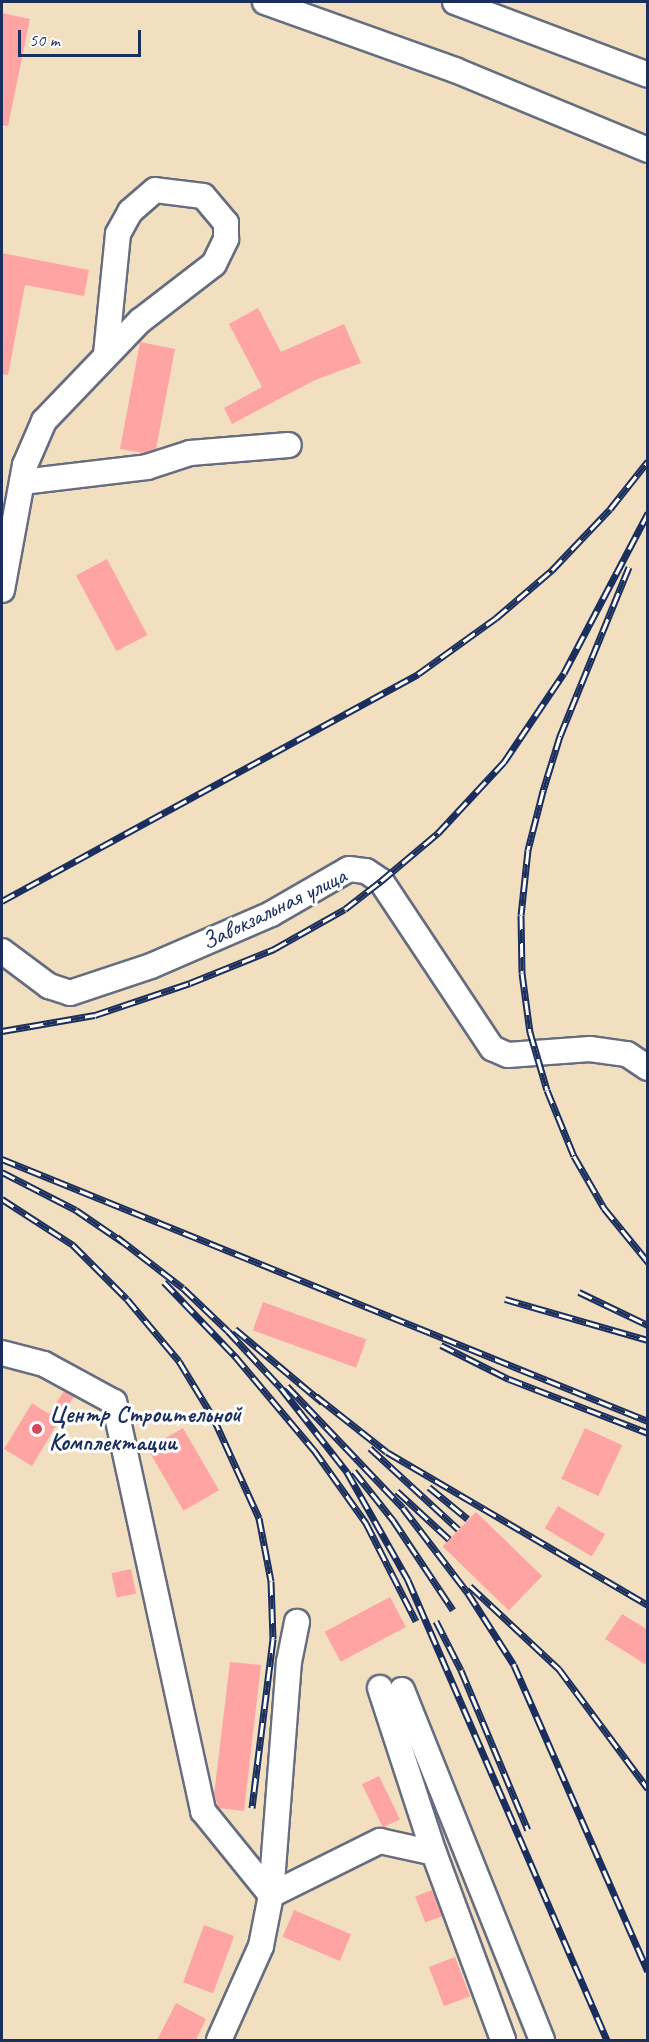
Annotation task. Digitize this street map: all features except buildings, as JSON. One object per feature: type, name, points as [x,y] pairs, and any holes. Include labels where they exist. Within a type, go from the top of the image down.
[{"type":"street","points":[[265,2],[455,70],[648,150]]},
{"type":"street","points":[[455,2],[648,75]]},
{"type":"street","points":[[2,590],[29,451],[44,421],[140,321],[214,264],[226,239],[226,223],[203,196],[155,190],[130,212],[118,234],[105,355]]},
{"type":"street","points":[[22,482],[147,467],[190,453],[290,445]]},
{"type":"street","name":"Завокзальная улица","points":[[2,951],[49,986],[70,993],[151,966],[271,914],[349,869],[366,871],[381,881],[492,1048],[508,1055],[590,1049],[627,1054],[648,1068]]},
{"type":"street","points":[[2,1353],[44,1364],[114,1402],[203,1811],[271,1894]]},
{"type":"street","points":[[219,2040],[261,1946],[271,1894],[290,1662],[297,1622]]},
{"type":"street","points":[[503,2040],[434,1853],[391,1689],[542,2040]]},
{"type":"street","points":[[271,1894],[380,1840],[434,1853]]},
{"type":"railway","points":[[2,901],[418,674],[496,618],[552,570],[610,509],[648,461]]},
{"type":"railway","points":[[2,1031],[95,1015],[190,983],[274,949],[345,909],[381,881],[438,833],[504,762],[564,673],[648,513]]},
{"type":"railway","points":[[629,567],[560,736],[543,791],[528,850],[521,915],[522,973],[530,1032],[547,1090],[574,1156],[604,1208],[648,1262]]},
{"type":"railway","points":[[2,1159],[648,1421]]},
{"type":"railway","points":[[2,1172],[76,1210],[123,1242]]},
{"type":"railway","points":[[2,1199],[73,1245],[127,1299],[179,1361],[213,1417],[259,1518],[271,1581],[273,1639],[252,1808]]},
{"type":"railway","points":[[117,1237],[183,1288],[228,1331],[281,1388],[347,1472],[408,1580],[607,2040]]},
{"type":"railway","points":[[164,1282],[235,1356],[314,1450],[366,1523],[416,1621]]},
{"type":"railway","points":[[579,1292],[648,1325]]},
{"type":"railway","points":[[505,1299],[648,1340]]},
{"type":"railway","points":[[235,1329],[322,1402]]},
{"type":"railway","points":[[441,1345],[509,1379],[648,1433]]},
{"type":"railway","points":[[287,1386],[403,1508],[468,1593],[514,1665],[648,1971]]},
{"type":"railway","points":[[316,1396],[387,1452],[648,1605]]},
{"type":"railway","points":[[370,1448],[458,1529]]},
{"type":"railway","points":[[354,1471],[393,1520],[453,1610]]},
{"type":"railway","points":[[429,1487],[468,1519]]},
{"type":"railway","points":[[397,1491],[449,1539]]},
{"type":"railway","points":[[470,1586],[559,1669],[648,1789]]},
{"type":"railway","points":[[436,1621],[461,1670],[528,1830]]},
{"type":"place","name":"Центр Строительной Комплектации","points":[[37,1429]]}]
